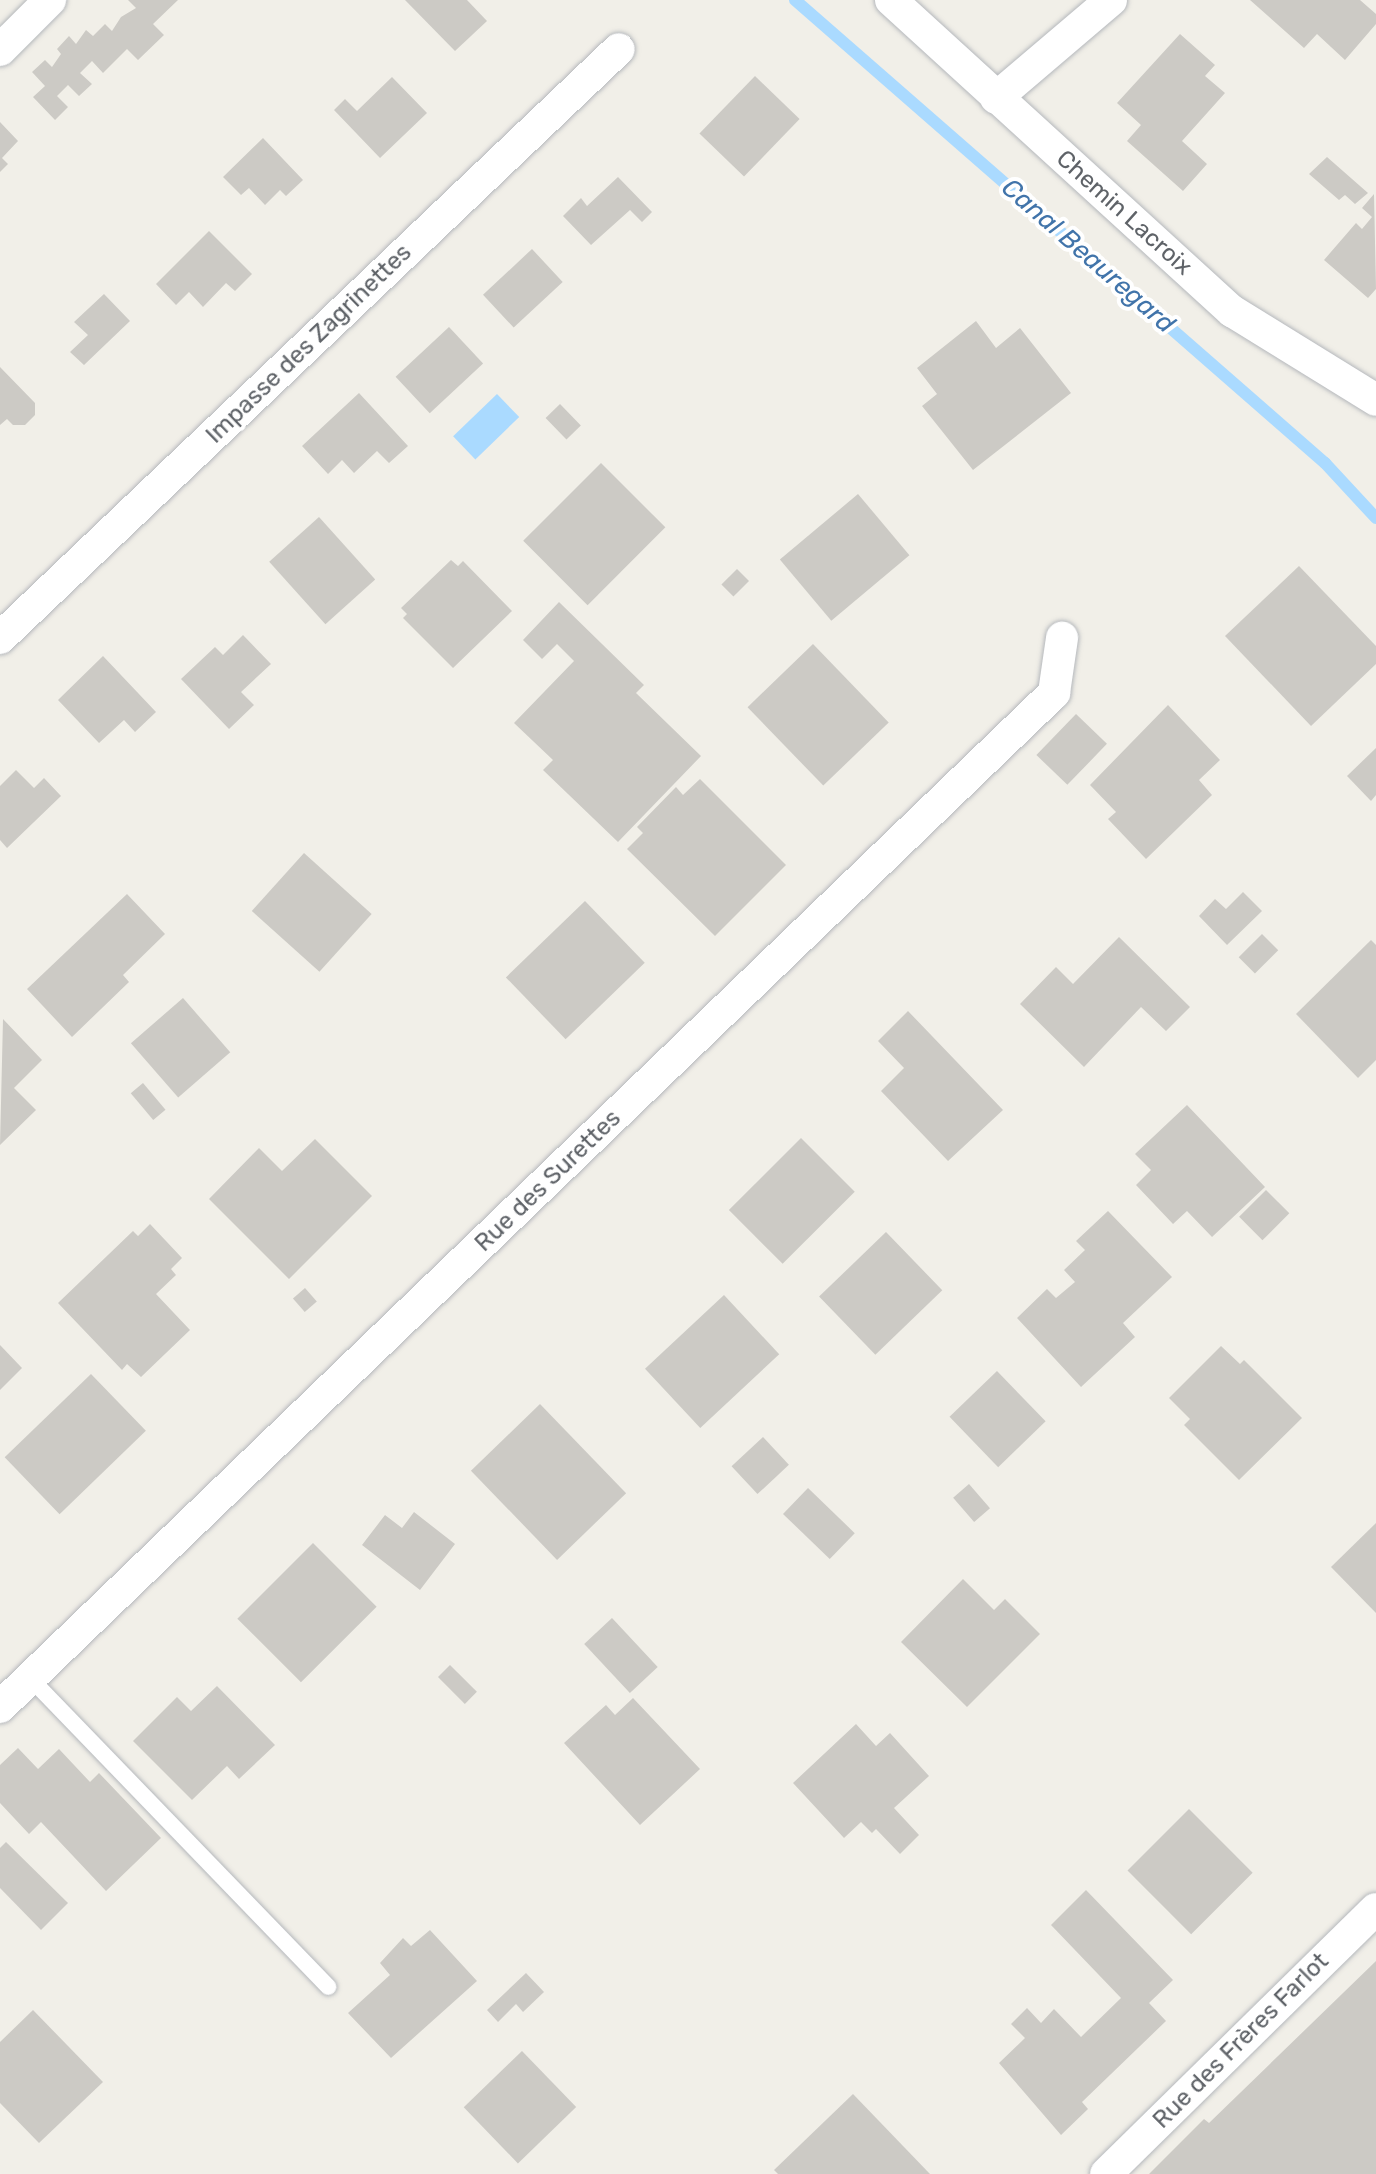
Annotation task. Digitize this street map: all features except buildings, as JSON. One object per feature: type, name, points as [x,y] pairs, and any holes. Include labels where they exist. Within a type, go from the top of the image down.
[{"type":"street","name":"Chemin Lacroix","points":[[891,0],[1232,311],[1373,393]]},
{"type":"street","points":[[996,98],[1111,0]]},
{"type":"street","points":[[0,50],[47,1]]},
{"type":"street","name":"Impasse des Zagrinettes","points":[[0,638],[619,49]]},
{"type":"street","name":"Rue des Surettes","points":[[0,1707],[1054,693],[1062,638]]},
{"type":"street","name":"Rue des Frères Farlot","points":[[1106,2174],[1376,1909]]},
{"type":"lane","points":[[31,1679],[328,1987]]},
{"type":"water","points":[[497,394],[519,417],[475,459],[453,436]]},
{"type":"waterway","name":"Canal Beauregard","points":[[795,0],[1325,463],[1376,518]]}]
